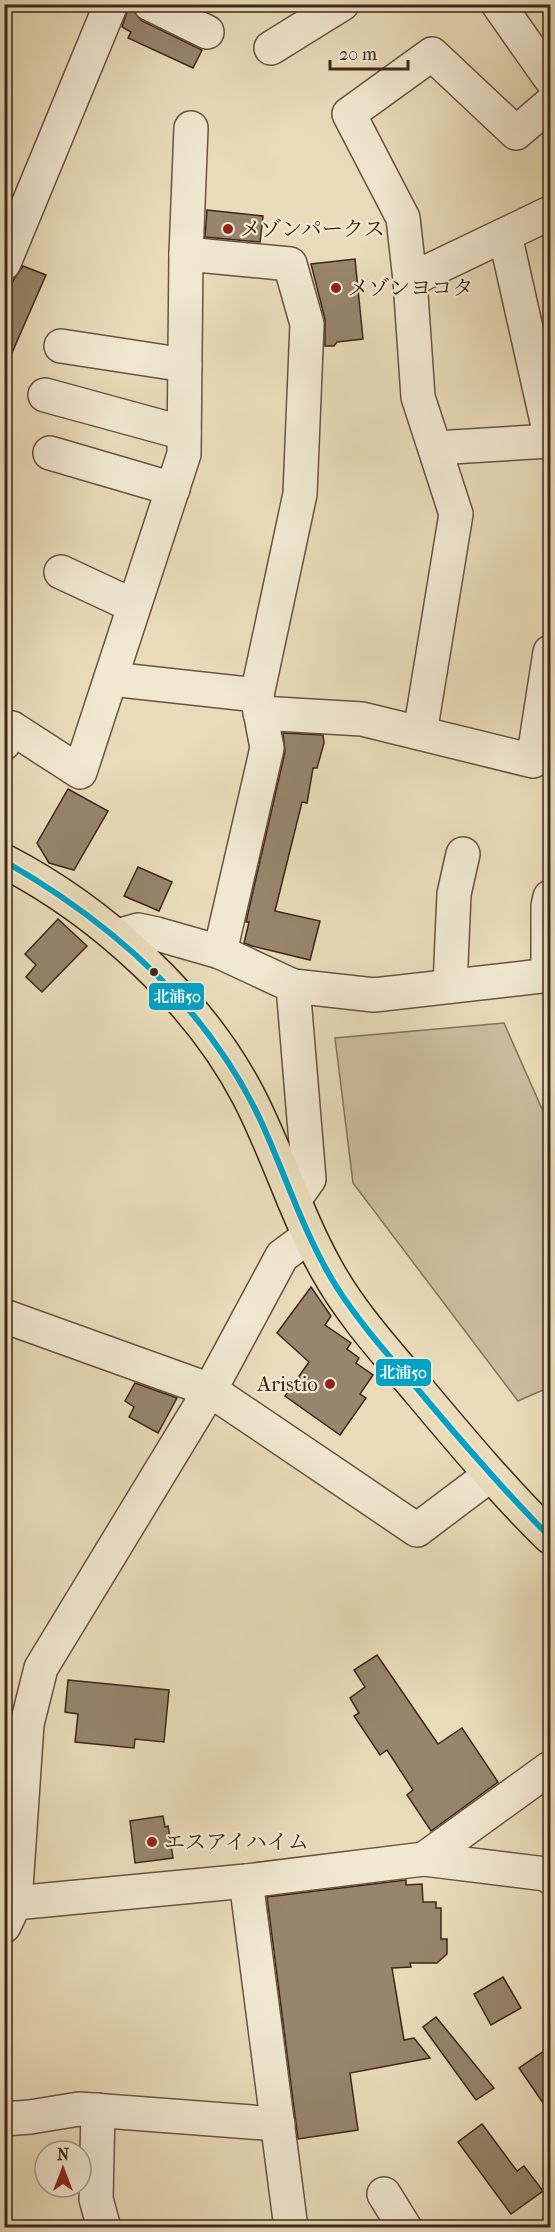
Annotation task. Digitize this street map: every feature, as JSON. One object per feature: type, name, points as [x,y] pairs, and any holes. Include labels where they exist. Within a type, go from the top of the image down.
[{"type":"main road","points":[[4,861],[55,890],[117,936],[154,970],[189,1010],[219,1049],[248,1095],[309,1236],[346,1300],[402,1371],[490,1474],[550,1537]]},
{"type":"street","points":[[4,263],[111,4]]},
{"type":"street","points":[[150,4],[207,32]]},
{"type":"street","points":[[271,48],[342,4]]},
{"type":"street","points":[[498,4],[550,78]]},
{"type":"street","points":[[420,733],[456,514],[418,397],[403,218],[349,114],[432,54],[516,133],[550,104]]},
{"type":"street","points":[[4,743],[12,728],[80,772],[184,454],[186,254],[191,128]]},
{"type":"street","points":[[410,280],[550,213]]},
{"type":"street","points":[[505,235],[550,435]]},
{"type":"street","points":[[186,254],[290,264],[307,324],[300,494],[259,704],[267,748],[220,952]]},
{"type":"street","points":[[61,346],[185,365]]},
{"type":"street","points":[[45,395],[184,433]]},
{"type":"street","points":[[435,448],[550,441]]},
{"type":"street","points":[[50,453],[173,489]]},
{"type":"street","points":[[61,572],[134,606]]},
{"type":"street","points":[[111,679],[259,704],[362,718],[533,761],[546,706],[550,652]]},
{"type":"street","points":[[450,986],[454,894],[463,854]]},
{"type":"street","points":[[117,936],[138,930],[157,934],[220,952],[293,986],[374,995],[549,976],[548,906],[550,897]]},
{"type":"street","points":[[293,986],[309,1179],[294,1200]]},
{"type":"street","points":[[309,1236],[282,1256],[210,1390],[41,1668],[27,1724],[8,1911],[424,1859],[546,1874],[550,1877]]},
{"type":"street","points":[[4,1316],[210,1390],[417,1530],[490,1474]]},
{"type":"street","points":[[424,1859],[550,1768]]},
{"type":"street","points":[[246,1881],[291,2228]]},
{"type":"street","points":[[4,2119],[30,2118],[79,2109],[278,2124]]},
{"type":"street","points":[[98,2110],[96,2199],[104,2228]]},
{"type":"street","points":[[384,2194],[405,2228]]},
{"type":"shaded area","points":[[504,1023],[550,1127],[550,1387],[518,1401],[353,1183],[335,1038]]},
{"type":"building","points":[[129,6],[142,21],[202,50],[193,68],[128,38],[131,32],[122,27]]},
{"type":"building","name":"メゾンパークス","points":[[207,210],[263,216],[260,242],[205,237]]},
{"type":"building","name":"メゾンヨコタ","points":[[355,259],[363,339],[325,346],[325,319],[311,264]]},
{"type":"building","points":[[23,266],[46,275],[4,371],[4,301]]},
{"type":"building","points":[[283,733],[323,735],[324,743],[317,768],[313,768],[307,803],[302,802],[275,911],[320,921],[310,960],[244,943],[249,922],[246,922],[285,752]]},
{"type":"building","points":[[68,789],[108,811],[74,870],[49,863],[37,843]]},
{"type":"building","points":[[138,867],[172,882],[159,911],[124,896]]},
{"type":"building","points":[[58,919],[87,946],[42,992],[26,977],[36,965],[25,954]]},
{"type":"building","name":"Aristio","points":[[311,1287],[331,1316],[325,1325],[351,1343],[347,1349],[359,1358],[356,1363],[373,1375],[360,1394],[366,1398],[340,1435],[285,1396],[309,1362],[277,1333]]},
{"type":"building","points":[[135,1383],[177,1398],[158,1433],[129,1417],[134,1407],[125,1401]]},
{"type":"building","points":[[377,1655],[438,1744],[462,1728],[498,1782],[431,1831],[407,1795],[413,1790],[387,1750],[380,1755],[354,1716],[359,1713],[350,1698],[365,1687],[354,1670]]},
{"type":"building","points":[[68,1680],[169,1690],[164,1742],[135,1739],[134,1748],[75,1742],[78,1714],[65,1712]]},
{"type":"building","name":"エスアイハイム","points":[[163,1816],[165,1827],[168,1826],[173,1858],[135,1863],[130,1821]]},
{"type":"building","points":[[406,1880],[406,1885],[422,1884],[423,1902],[436,1902],[436,1908],[441,1908],[441,1939],[447,1939],[447,1954],[437,1963],[410,1963],[411,1967],[392,1968],[404,2040],[414,2038],[430,2058],[350,2073],[358,2130],[298,2139],[267,1897]]},
{"type":"building","points":[[503,1977],[521,2008],[491,2025],[474,1994]]},
{"type":"building","points":[[436,2017],[494,2088],[476,2100],[423,2027]]},
{"type":"building","points":[[550,2047],[550,2113],[519,2068]]},
{"type":"building","points":[[482,2124],[517,2171],[524,2166],[543,2191],[511,2214],[458,2142]]},
{"type":"transit line","name":"北浦50","points":[[4,861],[81,911],[117,939],[183,1003],[237,1076],[259,1117],[324,1266],[345,1300],[467,1448],[550,1537]]},
{"type":"place","name":"メゾンパークス","points":[[228,229]]},
{"type":"place","name":"メゾンヨコタ","points":[[336,288]]},
{"type":"place","name":"Aristio","points":[[330,1384]]},
{"type":"place","name":"エスアイハイム","points":[[152,1842]]}]
